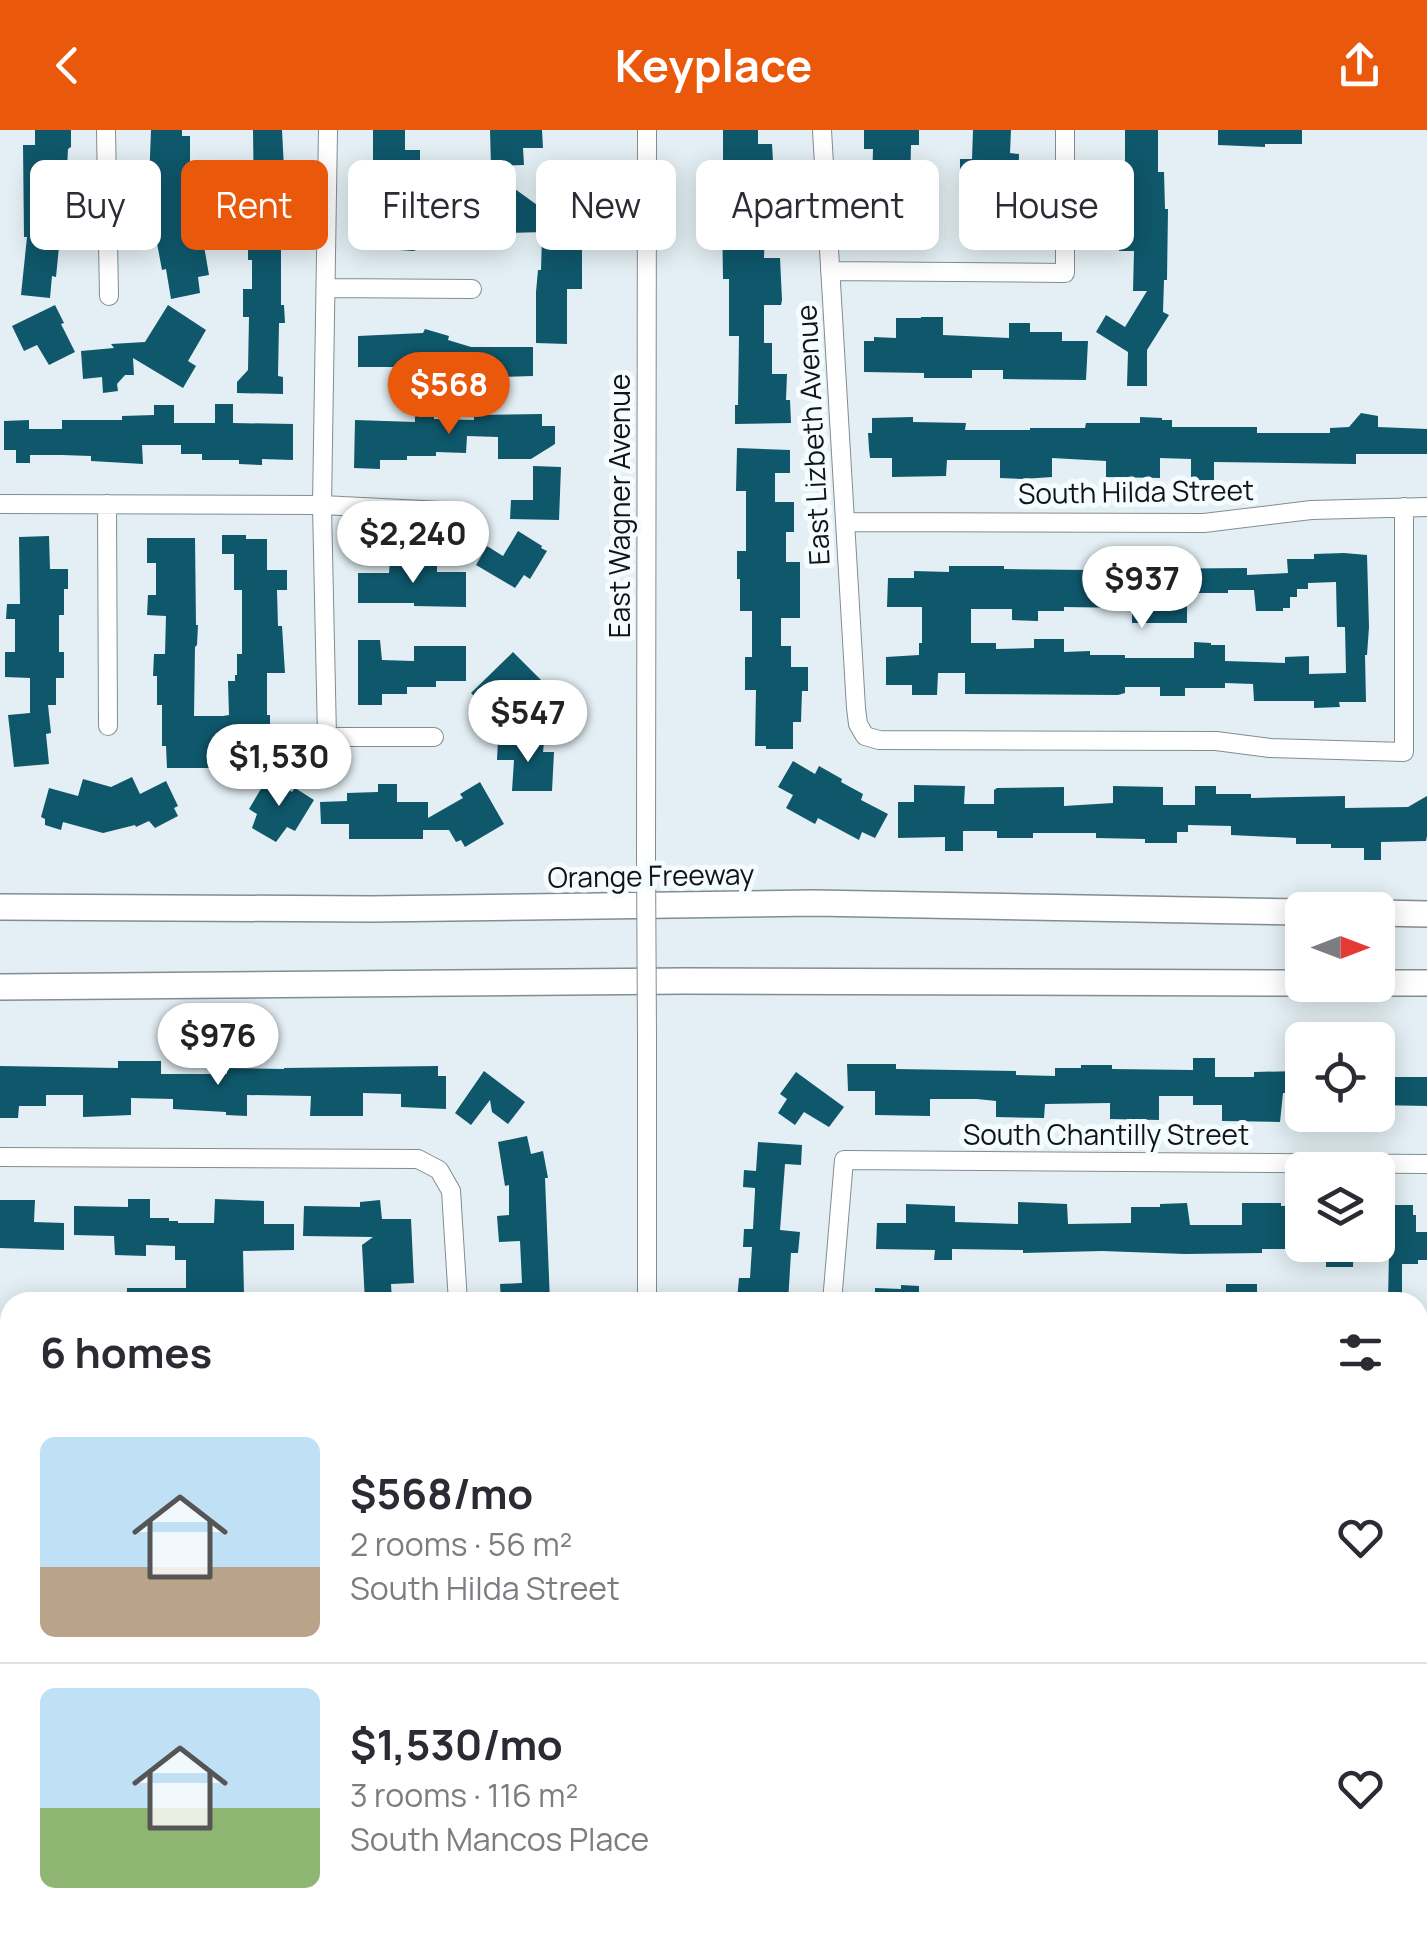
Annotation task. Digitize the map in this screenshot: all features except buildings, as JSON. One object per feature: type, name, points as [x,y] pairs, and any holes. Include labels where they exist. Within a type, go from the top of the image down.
[{"type":"highway","name":"Orange Freeway","points":[[0,907],[372,909],[814,903],[1285,912]]},
{"type":"highway","points":[[1395,913],[1427,914]]},
{"type":"highway","points":[[0,987],[1285,983]]},
{"type":"highway","points":[[1395,983],[1427,983]]},
{"type":"street","points":[[106,130],[109,296]]},
{"type":"street","points":[[328,130],[322,505],[326,737],[434,737]]},
{"type":"street","name":"East Wagner Avenue","points":[[647,1292],[648,130]]},
{"type":"street","name":"East Lizbeth Avenue","points":[[822,130],[856,708],[864,736],[878,740],[1200,740],[1302,750],[1404,752],[1404,506]]},
{"type":"street","points":[[830,271],[1065,274],[1065,130]]},
{"type":"street","points":[[326,288],[472,288]]},
{"type":"street","points":[[0,504],[322,505],[442,510]]},
{"type":"street","points":[[107,504],[108,726]]},
{"type":"street","name":"South Hilda Street","points":[[845,522],[1204,523],[1311,510],[1427,506]]},
{"type":"street","points":[[0,1158],[409,1158],[426,1162],[439,1170],[451,1191],[457,1292]]},
{"type":"street","name":"South Chantilly Street","points":[[833,1292],[844,1160],[1427,1164]]}]
